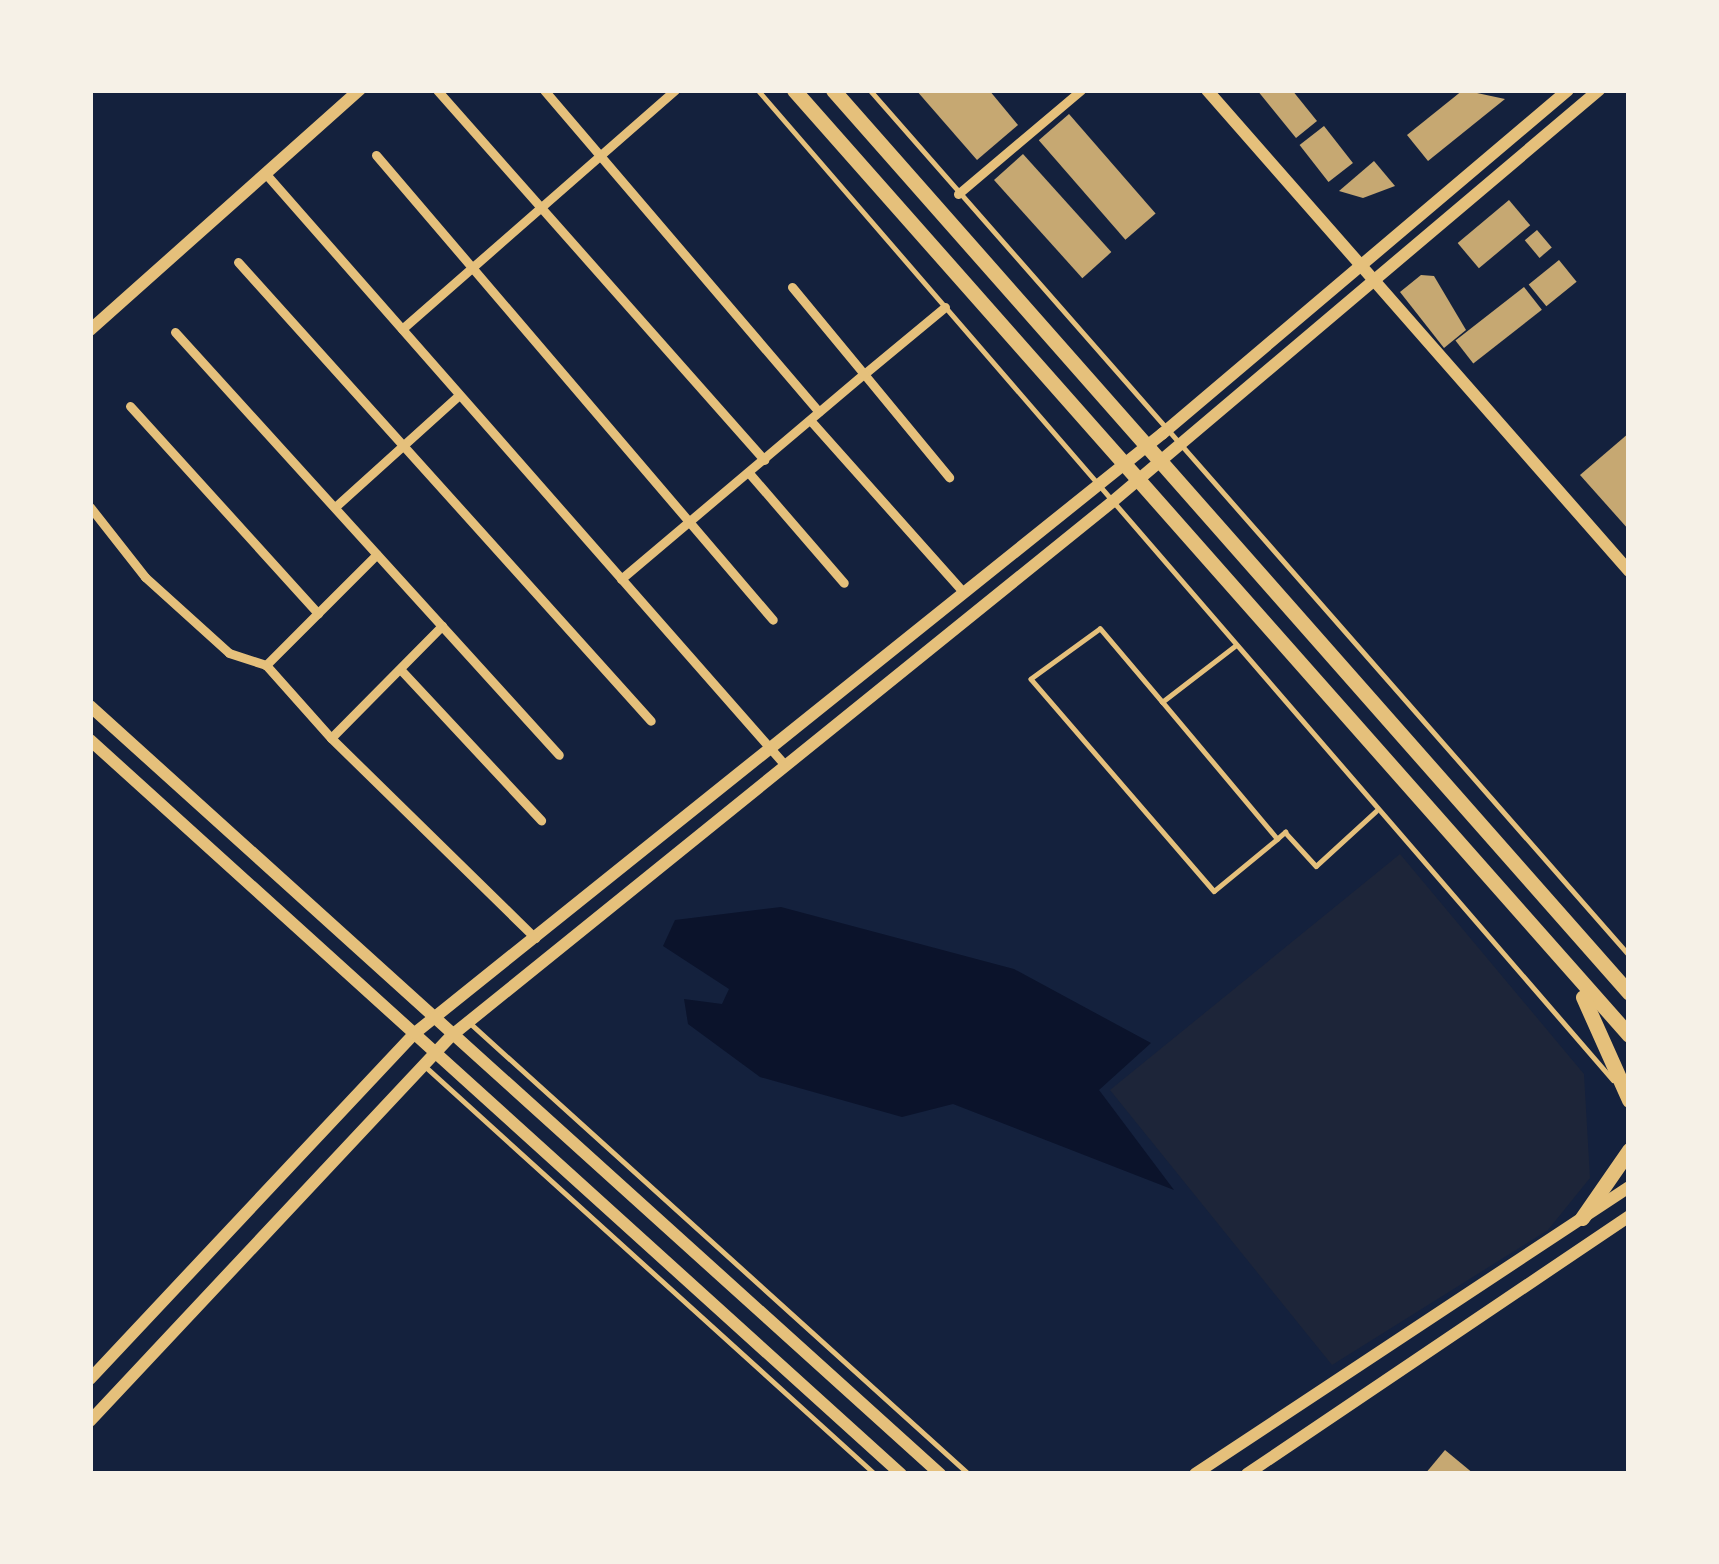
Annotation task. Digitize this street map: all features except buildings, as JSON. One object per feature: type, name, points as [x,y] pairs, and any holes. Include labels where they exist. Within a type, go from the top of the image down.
[{"type":"main road","points":[[794,90],[1579,989],[1629,1035]]},
{"type":"main road","points":[[833,90],[1157,464],[1629,993]]},
{"type":"main road","points":[[1579,989],[1629,1099]]},
{"type":"main road","points":[[1582,1218],[1629,1150]]},
{"type":"street","points":[[90,331],[359,90]]},
{"type":"street","points":[[437,90],[764,460]]},
{"type":"street","points":[[544,90],[963,592]]},
{"type":"street","points":[[402,329],[675,90]]},
{"type":"street","points":[[958,194],[1081,90]]},
{"type":"street","points":[[1207,90],[1629,571]]},
{"type":"street","points":[[90,1379],[415,1033],[1144,449],[1568,90]]},
{"type":"street","points":[[90,1421],[451,1036],[1112,502],[1372,276],[1598,90]]},
{"type":"street","points":[[376,155],[773,620]]},
{"type":"street","points":[[265,173],[784,764]]},
{"type":"street","points":[[238,262],[651,722]]},
{"type":"street","points":[[792,287],[949,477]]},
{"type":"street","points":[[621,579],[945,307]]},
{"type":"street","points":[[175,332],[560,755]]},
{"type":"street","points":[[334,507],[459,394]]},
{"type":"street","points":[[130,406],[318,614]]},
{"type":"street","points":[[749,473],[844,583]]},
{"type":"street","points":[[90,507],[145,578],[229,653],[266,665],[332,738],[535,938]]},
{"type":"street","points":[[266,665],[377,554]]},
{"type":"street","points":[[332,738],[442,626]]},
{"type":"street","points":[[400,669],[541,820]]},
{"type":"street","points":[[90,706],[940,1474]]},
{"type":"street","points":[[90,740],[901,1474]]},
{"type":"street","points":[[1196,1474],[1629,1187]]},
{"type":"street","points":[[1247,1474],[1629,1216]]},
{"type":"lane","points":[[758,90],[1629,1099]]},
{"type":"lane","points":[[870,90],[1162,434],[1629,955]]},
{"type":"lane","points":[[1277,839],[1100,629],[1031,680],[1214,891],[1277,839],[1285,832],[1316,866],[1378,809]]},
{"type":"lane","points":[[1162,702],[1236,645]]},
{"type":"lane","points":[[469,1022],[969,1474]]},
{"type":"lane","points":[[422,1064],[875,1474]]},
{"type":"shaded area","points":[[1400,854],[1584,1074],[1590,1178],[1548,1230],[1332,1365],[1110,1090]]},
{"type":"shaded area","points":[[781,907],[1014,969],[1151,1043],[1099,1090],[1174,1190],[953,1104],[902,1117],[760,1077],[688,1024],[684,999],[722,1004],[729,989],[663,946],[675,920]]}]
